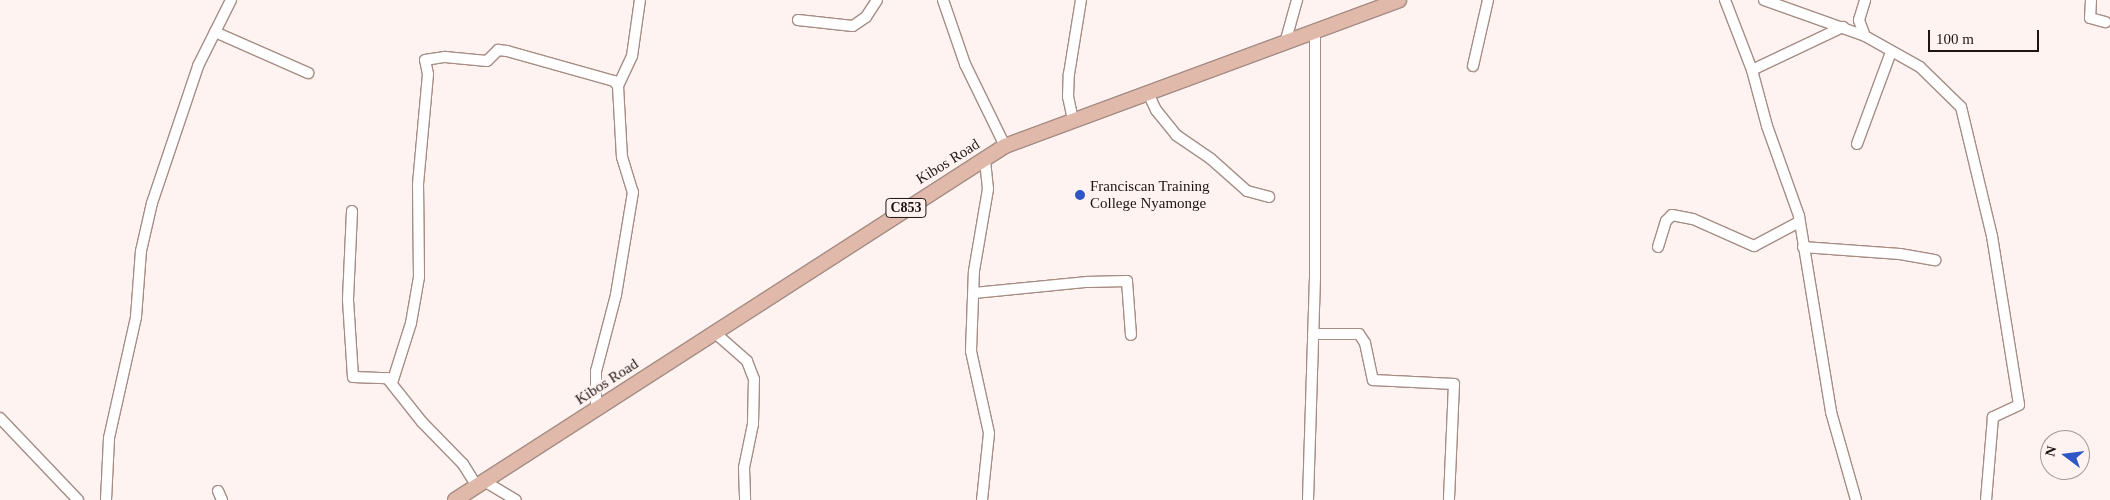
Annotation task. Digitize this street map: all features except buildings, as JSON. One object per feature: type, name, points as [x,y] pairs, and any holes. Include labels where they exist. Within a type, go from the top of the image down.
[{"type":"main road","name":"Kibos Road","points":[[455,500],[1005,146],[1399,0]]},
{"type":"street","points":[[106,500],[109,438],[136,317],[142,251],[152,203],[198,66],[231,0]]},
{"type":"street","points":[[596,409],[596,371],[616,295],[633,192],[622,157],[618,86],[632,56],[640,0]]},
{"type":"street","points":[[798,20],[853,26],[866,17],[877,0]]},
{"type":"street","points":[[943,0],[965,64],[1005,146]]},
{"type":"street","points":[[1073,120],[1068,97],[1069,74],[1081,0]]},
{"type":"street","points":[[1285,43],[1297,0]]},
{"type":"street","points":[[1473,66],[1488,0]]},
{"type":"street","points":[[1725,0],[1752,70],[1799,222],[1831,412],[1856,500]]},
{"type":"street","points":[[1764,0],[1865,36],[1920,67],[1962,107],[1992,236],[2019,405],[1993,417],[1986,500]]},
{"type":"street","points":[[1865,0],[1859,20],[1865,36]]},
{"type":"street","points":[[2091,0],[2090,18],[2105,22]]},
{"type":"street","points":[[1752,70],[1843,27]]},
{"type":"street","points":[[215,32],[308,73]]},
{"type":"street","points":[[1308,500],[1312,334],[1315,32]]},
{"type":"street","points":[[392,383],[411,323],[419,277],[418,184],[428,74],[426,59],[487,61],[498,50],[507,51],[614,81],[618,86]]},
{"type":"street","points":[[1857,144],[1892,52]]},
{"type":"street","points":[[1148,93],[1156,110],[1176,135],[1204,153],[1247,191],[1269,197]]},
{"type":"street","points":[[982,500],[989,433],[971,350],[974,271],[988,189],[985,158]]},
{"type":"street","points":[[352,211],[348,300],[351,374],[355,378],[381,376],[392,383],[422,422],[481,484],[516,500]]},
{"type":"street","points":[[1658,247],[1666,221],[1672,215],[1693,219],[1754,246],[1799,222]]},
{"type":"street","points":[[1803,247],[1900,254],[1935,260]]},
{"type":"street","points":[[974,293],[1087,282],[1127,281],[1131,335]]},
{"type":"street","points":[[714,332],[747,361],[754,379],[753,424],[744,468],[745,500]]},
{"type":"street","points":[[1312,334],[1359,334],[1365,343],[1373,380],[1454,384],[1449,500]]},
{"type":"street","points":[[0,418],[78,500]]},
{"type":"place","name":"Franciscan Training College Nyamonge","points":[[1080,195]]}]
